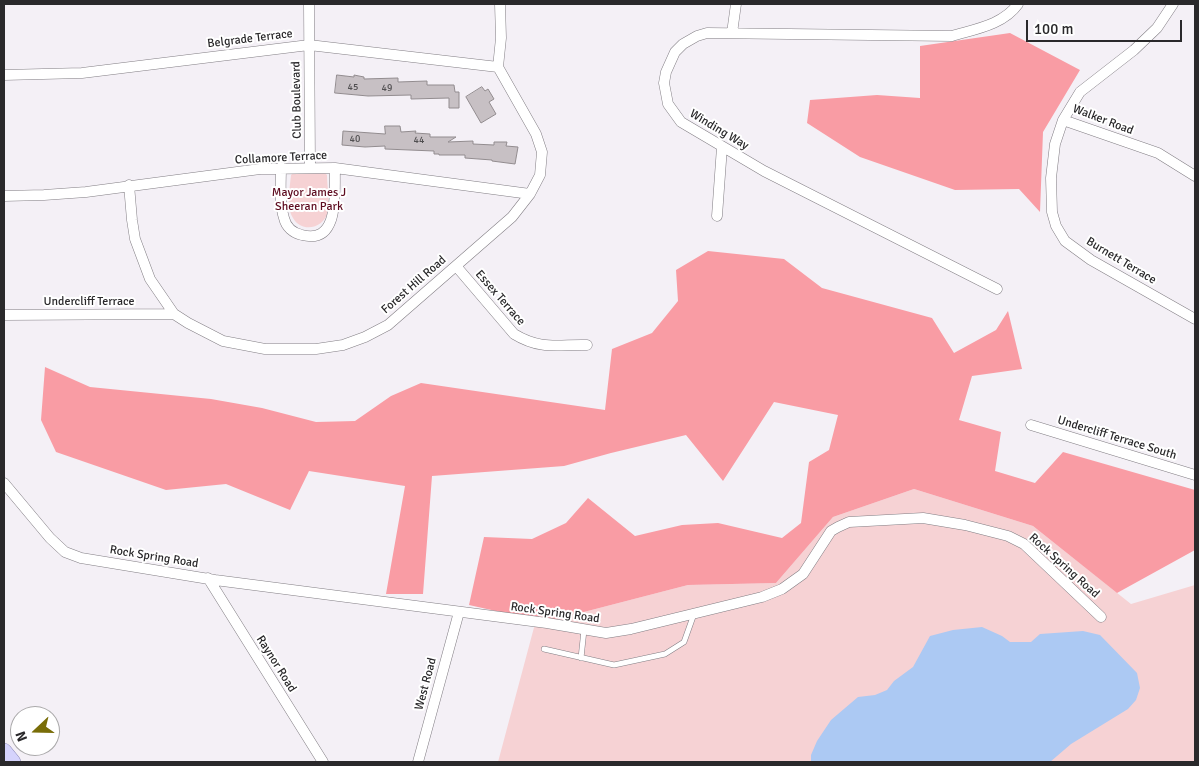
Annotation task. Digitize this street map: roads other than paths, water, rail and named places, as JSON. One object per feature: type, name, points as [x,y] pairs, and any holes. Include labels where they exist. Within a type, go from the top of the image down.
[{"type":"main road","points":[[4,751],[13,762]]},
{"type":"street","name":"Club Boulevard","points":[[309,4],[310,167]]},
{"type":"street","points":[[498,67],[501,38],[500,4]]},
{"type":"street","points":[[732,33],[736,4]]},
{"type":"street","name":"Winding Way","points":[[998,289],[764,171],[681,122],[668,104],[664,83],[675,52],[683,44],[707,33],[952,36],[988,25],[1008,16],[1018,4]]},
{"type":"street","name":"Walker Road","points":[[1173,4],[1157,28],[1134,50],[1080,92],[1063,120],[1158,153],[1195,176]]},
{"type":"street","name":"Belgrade Terrace","points":[[4,75],[82,73],[309,45],[498,67]]},
{"type":"street","name":"Forest Hill Road","points":[[129,186],[132,220],[143,262],[150,278],[174,314],[223,341],[238,345],[265,349],[316,349],[343,345],[365,337],[388,325],[512,217],[530,194],[540,175],[542,152],[536,134],[498,67]]},
{"type":"street","name":"Burnett Terrace","points":[[1063,120],[1055,144],[1051,178],[1052,212],[1056,226],[1065,241],[1091,260],[1195,319]]},
{"type":"street","points":[[717,216],[722,147]]},
{"type":"street","name":"Collamore Terrace","points":[[4,196],[86,192],[260,168],[310,167],[334,168],[530,194]]},
{"type":"street","points":[[281,168],[283,216],[291,230],[305,236],[314,236],[321,233],[332,221],[334,213],[334,168]]},
{"type":"street","name":"Essex Terrace","points":[[456,266],[514,334],[526,342],[544,346],[587,345]]},
{"type":"street","name":"Undercliff Terrace","points":[[4,315],[174,314]]},
{"type":"street","name":"Undercliff Terrace South","points":[[1031,425],[1195,474]]},
{"type":"street","name":"Rock Spring Road","points":[[4,483],[50,538],[65,552],[81,558],[208,578],[547,623],[606,633],[694,614],[762,597],[782,589],[803,574],[831,531],[850,522],[923,518],[965,525],[1008,536],[1024,544],[1101,617]]},
{"type":"street","name":"Raynor Road","points":[[208,578],[323,762]]},
{"type":"street","name":"West Road","points":[[418,762],[459,612]]},
{"type":"lane","points":[[544,649],[614,665],[665,654],[684,642],[694,614]]},
{"type":"lane","points":[[581,658],[584,630]]},
{"type":"water","points":[[982,627],[1002,636],[1010,642],[1031,642],[1040,634],[1083,631],[1100,635],[1137,673],[1140,688],[1136,700],[1128,709],[1071,744],[1050,762],[811,762],[811,755],[817,741],[831,720],[858,697],[875,695],[887,690],[894,681],[913,667],[930,636],[953,630]]},
{"type":"park label","name":"Mayor James J Sheeran Park","points":[[309,200]]}]
